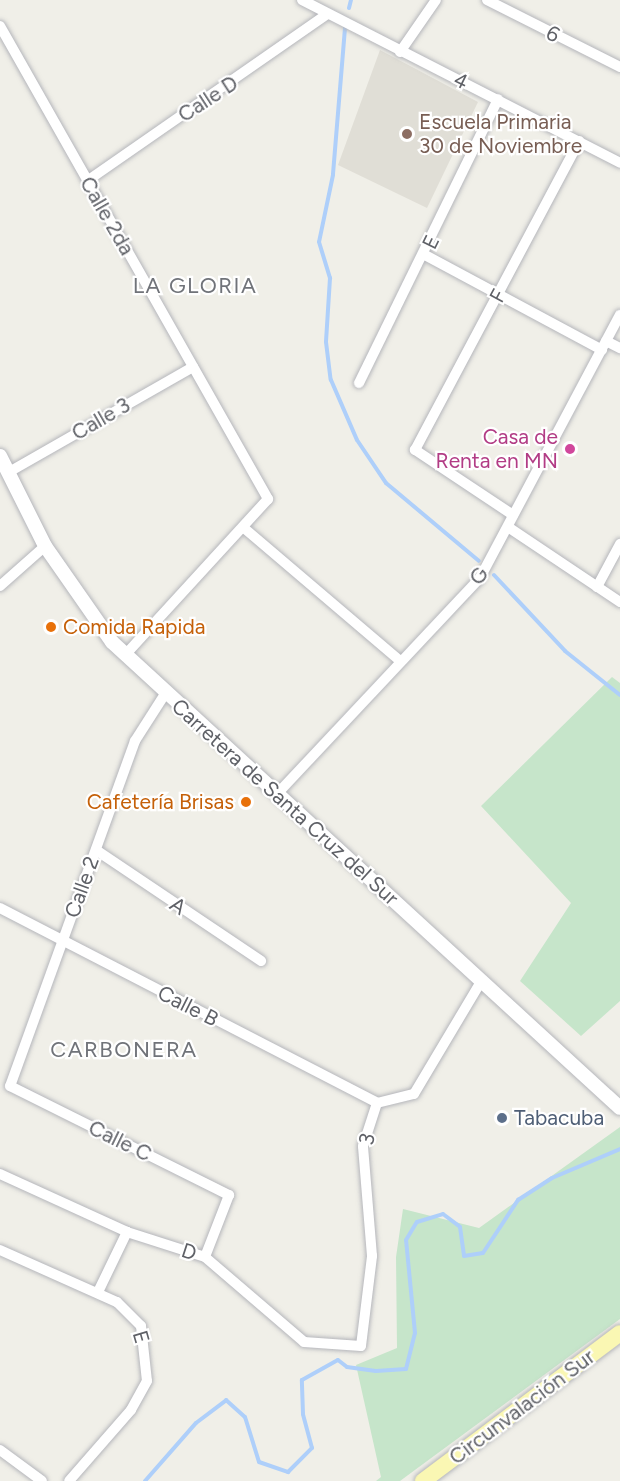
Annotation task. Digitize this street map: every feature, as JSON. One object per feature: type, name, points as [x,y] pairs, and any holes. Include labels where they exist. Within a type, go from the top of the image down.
[{"type":"main road","name":"Carretera de Santa Cruz del Sur","points":[[0,456],[45,546],[125,655],[620,1108]]},
{"type":"main road","name":"Circunvalación Sur","points":[[423,1481],[620,1333]]},
{"type":"street","name":"4","points":[[302,0],[620,163]]},
{"type":"street","points":[[400,52],[436,0]]},
{"type":"street","name":"6","points":[[486,0],[620,67]]},
{"type":"street","name":"Calle D","points":[[87,181],[327,14]]},
{"type":"street","name":"Calle 2da","points":[[0,26],[268,499],[244,528]]},
{"type":"street","name":"E","points":[[359,383],[425,255],[498,99]]},
{"type":"street","name":"F","points":[[513,515],[415,450],[579,141]]},
{"type":"street","points":[[425,255],[499,295],[604,345],[620,348]]},
{"type":"street","name":"G","points":[[277,794],[399,660],[480,578],[620,315]]},
{"type":"street","name":"Calle 3","points":[[9,472],[193,367]]},
{"type":"street","points":[[508,527],[620,602]]},
{"type":"street","points":[[125,655],[244,528],[399,660]]},
{"type":"street","points":[[597,587],[620,544]]},
{"type":"street","points":[[0,586],[45,546]]},
{"type":"street","name":"Calle 2","points":[[10,1086],[135,741],[165,694]]},
{"type":"street","name":"A","points":[[96,850],[261,961]]},
{"type":"street","name":"Calle B","points":[[0,908],[377,1103]]},
{"type":"street","points":[[377,1103],[414,1094],[482,980]]},
{"type":"street","name":"Calle C","points":[[10,1086],[230,1195],[205,1257]]},
{"type":"street","name":"3","points":[[361,1346],[372,1256],[363,1146],[377,1103]]},
{"type":"street","name":"D","points":[[0,1174],[127,1232],[205,1257],[304,1342],[361,1346]]},
{"type":"street","points":[[98,1292],[127,1232]]},
{"type":"street","name":"E","points":[[0,1250],[117,1302],[141,1326],[147,1381],[131,1410],[69,1481]]},
{"type":"street","points":[[0,1450],[42,1481]]},
{"type":"shaded area","name":"Escuela Primaria 30 de Noviembre","points":[[380,50],[478,102],[427,208],[338,165]]},
{"type":"green space","points":[[612,677],[620,683],[620,1001],[581,1036],[520,981],[571,903],[481,806]]},
{"type":"green space","points":[[620,1127],[620,1319],[400,1481],[376,1481],[381,1477],[356,1365],[397,1348],[396,1257],[403,1209],[479,1228]]},
{"type":"waterway","points":[[349,8],[351,0]]},
{"type":"waterway","points":[[345,28],[333,175],[319,242],[330,278],[326,342],[331,380],[357,440],[386,483],[479,561]]},
{"type":"waterway","points":[[494,575],[565,651],[620,695]]},
{"type":"waterway","name":"CARBONERA","points":[[145,1481],[196,1423],[226,1400],[245,1417],[259,1462],[288,1472],[312,1448],[303,1414],[302,1380],[338,1360],[347,1367],[376,1371],[406,1369],[415,1333],[406,1240],[417,1222],[443,1214],[460,1227],[464,1256],[483,1253],[518,1200],[552,1178],[620,1149]]},
{"type":"place","name":"Escuela Primaria 30 de Noviembre","points":[[407,134]]},
{"type":"place","name":"Casa de Renta en MN","points":[[570,449]]},
{"type":"place","name":"Comida Rapida","points":[[51,627]]},
{"type":"place","name":"Cafetería Brisas","points":[[246,802]]},
{"type":"place","name":"Tabacuba","points":[[502,1118]]},
{"type":"district","name":"LA GLORIA","points":[[195,286]]},
{"type":"district","name":"CARBONERA","points":[[124,1050]]}]
